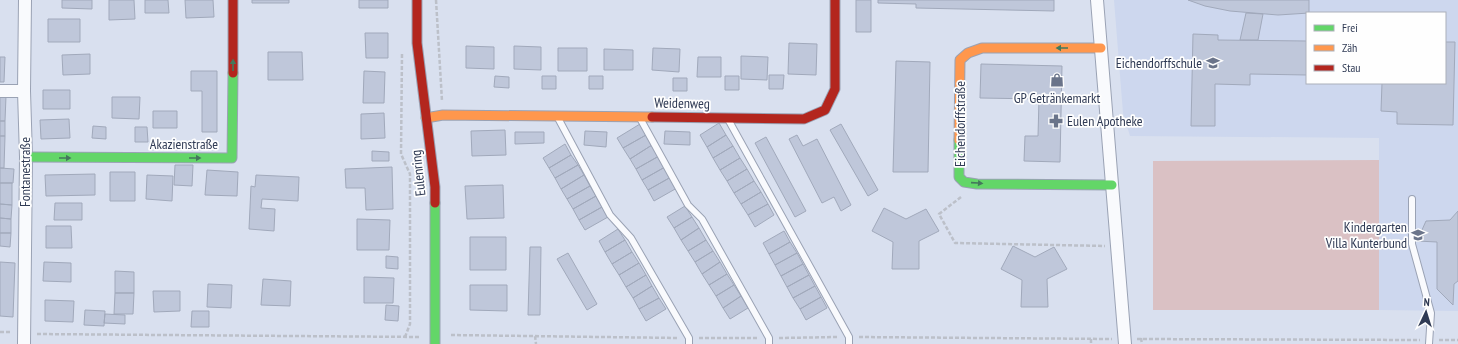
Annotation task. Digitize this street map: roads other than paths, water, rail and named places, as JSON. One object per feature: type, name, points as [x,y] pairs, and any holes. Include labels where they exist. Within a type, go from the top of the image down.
[{"type":"street","name":"Fontanestraße","points":[[24,339],[26,157],[24,91],[25,0]]},
{"type":"street","name":"Akazienstraße","points":[[26,157],[232,158],[233,0]]},
{"type":"street","name":"Eulenring","points":[[417,0],[417,43],[435,188],[435,340]]},
{"type":"street","name":"Weidenweg","points":[[426,118],[442,116],[804,119],[825,110],[835,90],[835,0]]},
{"type":"street","points":[[1097,0],[1125,344]]},
{"type":"street","name":"Eichendorffstraße","points":[[1100,48],[982,48],[968,53],[960,60],[959,177],[964,182],[977,184],[1112,185]]},
{"type":"street","points":[[0,92],[24,91]]},
{"type":"lane","points":[[557,117],[610,216],[631,238],[689,341]]},
{"type":"lane","points":[[640,117],[688,205],[702,219],[769,341]]},
{"type":"lane","points":[[728,118],[849,341]]},
{"type":"lane","points":[[1412,199],[1412,244],[1431,313],[1429,342]]},
{"type":"place","name":"Eichendorffschule","points":[[1213,63]]},
{"type":"place","name":"GP Getränkemarkt","points":[[1057,80]]},
{"type":"place","name":"Eulen Apotheke","points":[[1056,121]]},
{"type":"place","name":"Kindergarten Villa Kunterbund","points":[[1418,235]]}]
